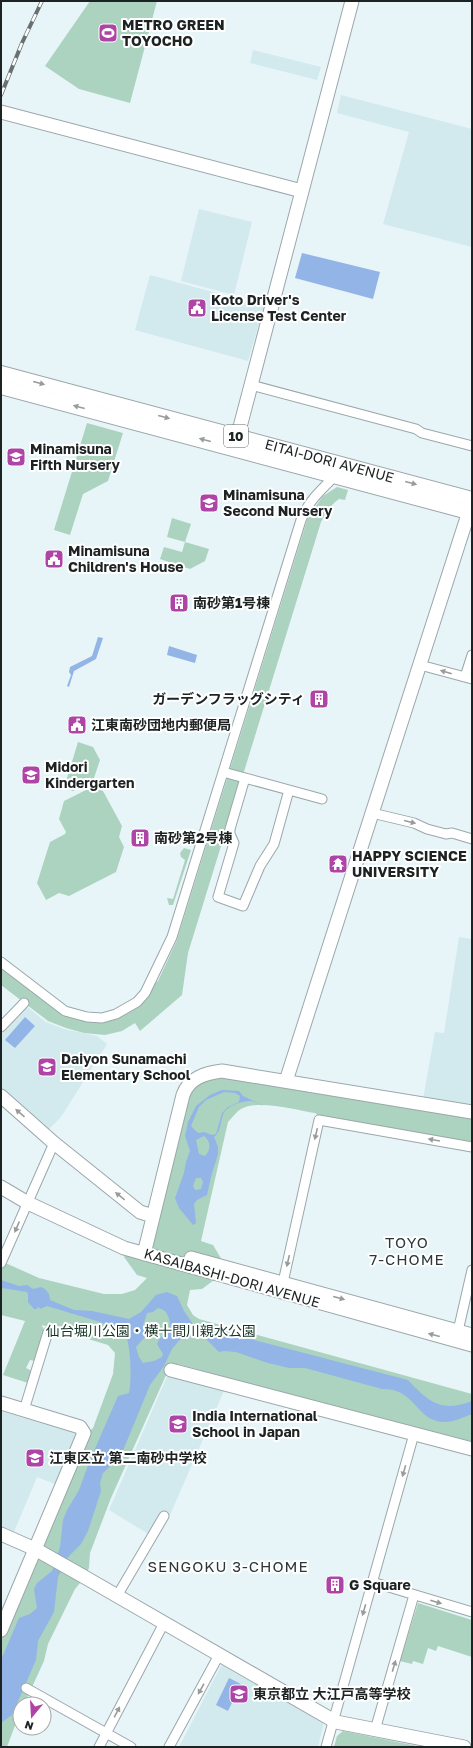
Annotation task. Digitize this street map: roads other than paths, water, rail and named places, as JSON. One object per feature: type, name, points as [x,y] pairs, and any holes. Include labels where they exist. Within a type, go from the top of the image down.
[{"type":"main road","name":"EITAI-DORI AVENUE","points":[[1,373],[236,442],[471,506]]},
{"type":"main road","name":"EITAI-DORI AVENUE","points":[[1,387],[236,442]]},
{"type":"street","points":[[236,442],[352,1]]},
{"type":"street","points":[[1,112],[302,191]]},
{"type":"street","points":[[250,385],[416,429],[422,433],[472,446]]},
{"type":"street","points":[[1,962],[65,1011],[87,1018],[102,1018],[116,1014],[137,1002],[145,993],[172,937],[304,511],[317,494],[341,470]]},
{"type":"street","points":[[286,1081],[471,506]]},
{"type":"street","points":[[420,665],[468,678],[472,655]]},
{"type":"street","points":[[223,772],[322,799]]},
{"type":"street","points":[[245,778],[230,828],[230,834],[234,844],[218,898],[244,906],[260,866],[274,844],[289,790]]},
{"type":"street","points":[[372,813],[414,823],[427,829],[446,834],[452,833],[472,839]]},
{"type":"street","points":[[1,1028],[24,1003]]},
{"type":"street","points":[[145,1250],[183,1095],[185,1089],[190,1083],[200,1076],[210,1072],[222,1071],[472,1112]]},
{"type":"street","points":[[1,1096],[54,1142],[140,1212],[153,1216]]},
{"type":"street","points":[[282,1288],[319,1120],[472,1147]]},
{"type":"street","points":[[1,1263],[54,1142]]},
{"type":"street","name":"KASAIBASHI-DORI AVENUE","points":[[1,1177],[29,1199]]},
{"type":"street","name":"KASAIBASHI-DORI AVENUE","points":[[1,1187],[29,1199],[115,1245],[145,1250],[282,1288],[472,1345]]},
{"type":"street","points":[[458,1331],[472,1270]]},
{"type":"street","name":"KASAIBASHI-DORI AVENUE","points":[[282,1288],[472,1335]]},
{"type":"street","points":[[24,1410],[48,1332]]},
{"type":"street","points":[[171,1370],[472,1449]]},
{"type":"street","points":[[1,1403],[80,1427],[84,1433],[1,1630]]},
{"type":"street","points":[[326,1747],[414,1434]]},
{"type":"street","points":[[117,1596],[164,1516]]},
{"type":"street","points":[[1,1534],[35,1549],[333,1721],[464,1747]]},
{"type":"street","points":[[372,1582],[472,1612]]},
{"type":"street","points":[[375,1730],[414,1595]]},
{"type":"street","points":[[99,1747],[164,1623]]},
{"type":"street","points":[[169,1747],[219,1655]]},
{"type":"street","points":[[26,1688],[131,1747]]},
{"type":"water","points":[[302,253],[380,272],[373,299],[295,278]]},
{"type":"water","points":[[98,637],[103,638],[96,659],[74,671],[69,687],[67,686],[71,675],[69,672],[70,667],[92,656]]},
{"type":"water","points":[[169,646],[197,655],[195,663],[167,655]]},
{"type":"water","points":[[25,1017],[35,1026],[15,1048],[5,1040]]},
{"type":"water","points":[[222,1090],[239,1091],[243,1096],[264,1106],[247,1101],[227,1109],[223,1115],[219,1130],[214,1137],[218,1147],[218,1154],[207,1195],[197,1200],[194,1204],[196,1223],[193,1225],[179,1208],[175,1198],[190,1151],[185,1136],[188,1122],[196,1106],[210,1095]],"holes":[[[224,1092],[235,1093],[240,1096],[239,1102],[228,1107],[222,1113],[216,1134],[212,1135],[204,1132],[198,1133],[191,1126],[199,1107],[206,1100]],[[204,1136],[208,1140],[209,1148],[205,1156],[199,1154],[196,1140]],[[196,1178],[201,1178],[203,1182],[201,1189],[195,1190],[193,1186]]]},
{"type":"water","points":[[1,1280],[19,1286],[27,1285],[33,1289],[41,1287],[49,1294],[50,1300],[74,1310],[92,1311],[129,1319],[141,1312],[156,1295],[167,1292],[177,1296],[184,1311],[193,1324],[408,1380],[422,1394],[436,1403],[452,1406],[472,1401],[472,1414],[452,1421],[435,1421],[427,1417],[409,1399],[394,1390],[382,1389],[305,1368],[289,1368],[268,1363],[236,1352],[219,1352],[205,1338],[183,1336],[172,1349],[164,1366],[150,1385],[122,1453],[118,1459],[103,1473],[100,1483],[101,1491],[88,1531],[81,1544],[68,1557],[58,1577],[54,1612],[38,1641],[36,1660],[20,1696],[12,1696],[12,1715],[1,1723],[1,1660],[19,1618],[30,1614],[37,1608],[34,1589],[37,1583],[52,1571],[60,1547],[63,1520],[67,1510],[79,1490],[90,1460],[118,1396],[129,1393],[130,1387],[131,1370],[128,1344],[124,1332],[100,1322],[47,1306],[40,1309],[37,1307],[37,1309],[34,1309],[28,1302],[27,1292],[2,1288]],"holes":[[[158,1308],[164,1310],[168,1316],[170,1326],[169,1330],[161,1337],[157,1344],[163,1354],[162,1357],[154,1361],[143,1363],[139,1357],[136,1347],[147,1335],[143,1326],[147,1313],[153,1312]]]},
{"type":"water","points":[[229,1678],[241,1684],[228,1711],[216,1705]]},
{"type":"railway","points":[[1,95],[22,43],[42,1]]},
{"type":"place","name":"METRO GREEN TOYOCHO","points":[[108,33]]},
{"type":"place","name":"Koto Driver's License Test Center","points":[[197,308]]},
{"type":"place","name":"Minamisuna Fifth Nursery","points":[[16,457]]},
{"type":"place","name":"Minamisuna Second Nursery","points":[[209,503]]},
{"type":"place","name":"Minamisuna Children's House","points":[[54,559]]},
{"type":"place","name":"南砂第1号棟","points":[[179,603]]},
{"type":"place","name":"ガーデンフラッグシティ","points":[[319,699]]},
{"type":"place","name":"江東南砂団地内郵便局","points":[[77,725]]},
{"type":"place","name":"Midori Kindergarten","points":[[31,775]]},
{"type":"place","name":"南砂第2号棟","points":[[140,838]]},
{"type":"place","name":"HAPPY SCIENCE UNIVERSITY","points":[[338,864]]},
{"type":"place","name":"Daiyon Sunamachi Elementary School","points":[[47,1067]]},
{"type":"place","name":"India International School in Japan","points":[[178,1424]]},
{"type":"place","name":"江東区立 第二南砂中学校","points":[[35,1458]]},
{"type":"place","name":"G Square","points":[[335,1585]]},
{"type":"place","name":"東京都立 大江戸高等学校","points":[[239,1694]]},
{"type":"district","name":"TOYO 7-CHOME","points":[[407,1252]]},
{"type":"district","name":"SENGOKU 3-CHOME","points":[[228,1567]]},
{"type":"park label","name":"仙台堀川公園・横十間川親水公園","points":[[151,1331]]}]
